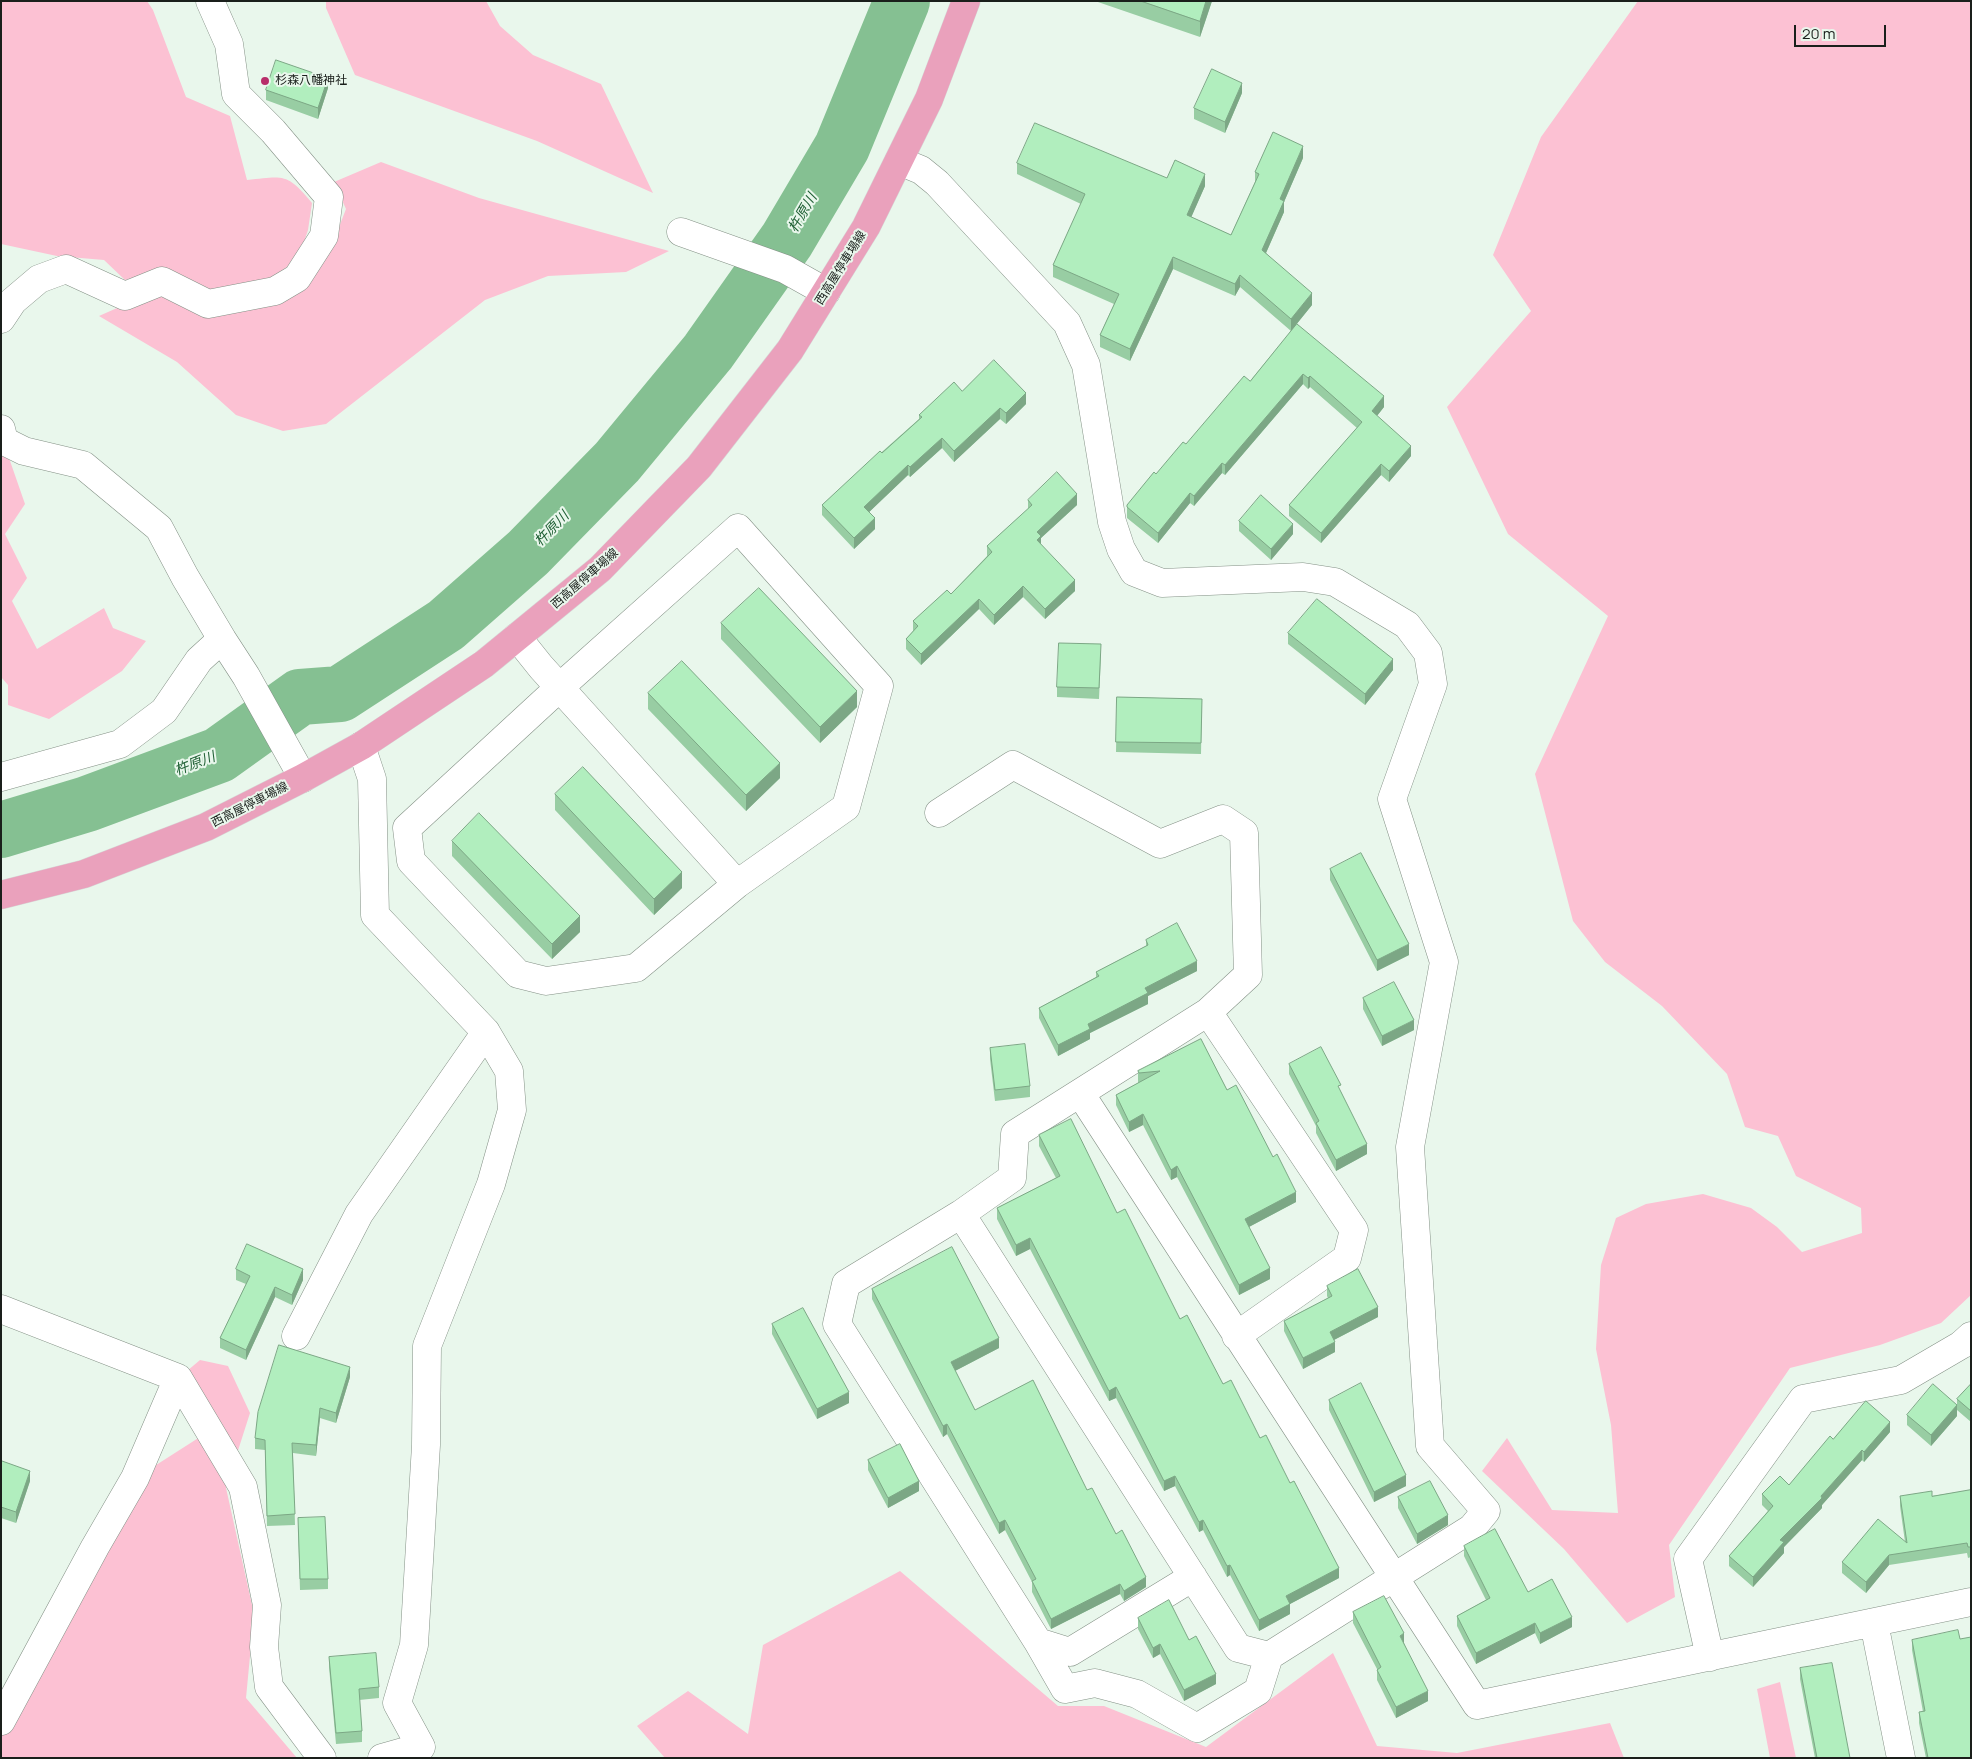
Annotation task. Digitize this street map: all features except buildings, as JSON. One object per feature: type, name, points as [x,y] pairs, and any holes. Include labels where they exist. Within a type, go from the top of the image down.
[{"type":"main road","name":"西高屋停車場線","points":[[1,895],[84,874],[206,827],[303,778],[361,746],[484,664],[600,569],[699,467],[790,350],[866,228],[929,100],[966,1]]},
{"type":"street","points":[[1,319],[13,301],[39,279],[66,269],[125,296],[162,281],[208,304],[276,292],[297,278],[324,236],[329,197],[272,131],[236,94],[229,44],[210,1]]},
{"type":"street","points":[[899,161],[920,170],[937,183],[1067,323],[1086,365],[1112,522],[1121,550],[1134,572],[1162,583],[1303,577],[1336,582],[1407,626],[1428,653],[1433,684],[1392,799],[1444,962],[1410,1147],[1430,1446],[1486,1512],[1472,1528],[1269,1656],[1258,1690],[1197,1728],[1138,1694],[1095,1682],[1065,1689],[1038,1642],[837,1324],[846,1284],[961,1214],[1012,1178],[1016,1134],[1208,1012],[1248,975],[1244,833],[1223,819],[1160,844],[1013,765],[939,813]]},
{"type":"street","points":[[681,232],[785,269],[826,292]]},
{"type":"street","points":[[1,429],[4,441],[24,451],[83,465],[159,528],[185,577],[246,676],[303,778]]},
{"type":"street","points":[[738,528],[879,686],[846,807],[737,884],[636,968],[546,981],[518,974],[411,862],[407,828],[560,687],[738,528]]},
{"type":"street","points":[[518,637],[560,687],[737,884]]},
{"type":"street","points":[[1,777],[120,744],[164,711],[200,660],[222,639]]},
{"type":"street","points":[[361,746],[372,779],[375,915],[486,1032],[510,1071],[512,1110],[491,1184],[428,1346],[426,1445],[414,1645],[397,1703],[421,1747],[382,1758]]},
{"type":"street","points":[[1208,1012],[1354,1230],[1347,1258],[1236,1336]]},
{"type":"street","points":[[296,1336],[359,1214],[486,1032]]},
{"type":"street","points":[[1080,1093],[1477,1705],[1971,1602]]},
{"type":"street","points":[[961,1214],[1238,1648],[1269,1656]]},
{"type":"street","points":[[1,1309],[178,1378],[243,1488],[267,1605],[264,1647],[269,1687],[322,1758]]},
{"type":"street","points":[[1710,1657],[1688,1560],[1803,1399],[1902,1380],[1961,1345],[1971,1336]]},
{"type":"street","points":[[1,1721],[135,1478],[178,1378]]},
{"type":"street","points":[[1038,1642],[1070,1652],[1193,1577]]},
{"type":"street","points":[[1874,1623],[1901,1758]]},
{"type":"shaded area","points":[[1,1],[147,1],[153,10],[186,97],[230,116],[247,180],[278,178],[290,181],[312,203],[308,230],[299,257],[261,288],[207,297],[157,273],[125,280],[104,260],[57,256],[1,244]]},
{"type":"shaded area","points":[[326,1],[486,1],[500,26],[533,55],[601,84],[653,193],[537,141],[355,75],[326,8]]},
{"type":"shaded area","points":[[1638,1],[1971,1],[1971,1295],[1941,1323],[1880,1345],[1790,1368],[1669,1545],[1675,1597],[1627,1623],[1564,1549],[1482,1471],[1507,1438],[1552,1510],[1618,1513],[1611,1425],[1596,1349],[1601,1265],[1616,1218],[1646,1204],[1703,1194],[1751,1208],[1777,1227],[1802,1252],[1862,1233],[1861,1208],[1796,1176],[1778,1136],[1745,1127],[1727,1074],[1662,1006],[1605,962],[1573,921],[1535,774],[1608,616],[1508,534],[1447,407],[1531,311],[1493,255],[1541,137]]},
{"type":"shaded area","points":[[381,162],[479,198],[669,251],[626,272],[548,276],[485,300],[326,424],[283,431],[236,415],[177,362],[99,316],[160,289],[272,301],[334,240],[346,209],[334,182]]},
{"type":"shaded area","points":[[1,435],[25,504],[5,534],[27,578],[12,601],[37,649],[104,608],[113,628],[146,641],[122,671],[49,719],[8,705],[8,685],[1,677]]},
{"type":"shaded area","points":[[200,1360],[228,1366],[250,1413],[226,1488],[254,1614],[246,1698],[297,1758],[1,1758],[1,1732],[153,1467],[214,1428],[180,1377]]},
{"type":"shaded area","points":[[900,1571],[1058,1706],[1104,1706],[1206,1747],[1333,1653],[1377,1746],[1457,1753],[1610,1723],[1624,1758],[665,1758],[637,1726],[688,1691],[748,1734],[763,1645]]},
{"type":"shaded area","points":[[1780,1682],[1796,1758],[1770,1758],[1757,1689]]},
{"type":"waterway","name":"杵原川","points":[[1,830],[87,804],[219,755],[300,697],[340,694],[446,625],[528,553],[617,462],[708,352],[787,240],[842,147],[902,1]]},
{"type":"place","name":"杉森八幡神社","points":[[265,81]]}]
